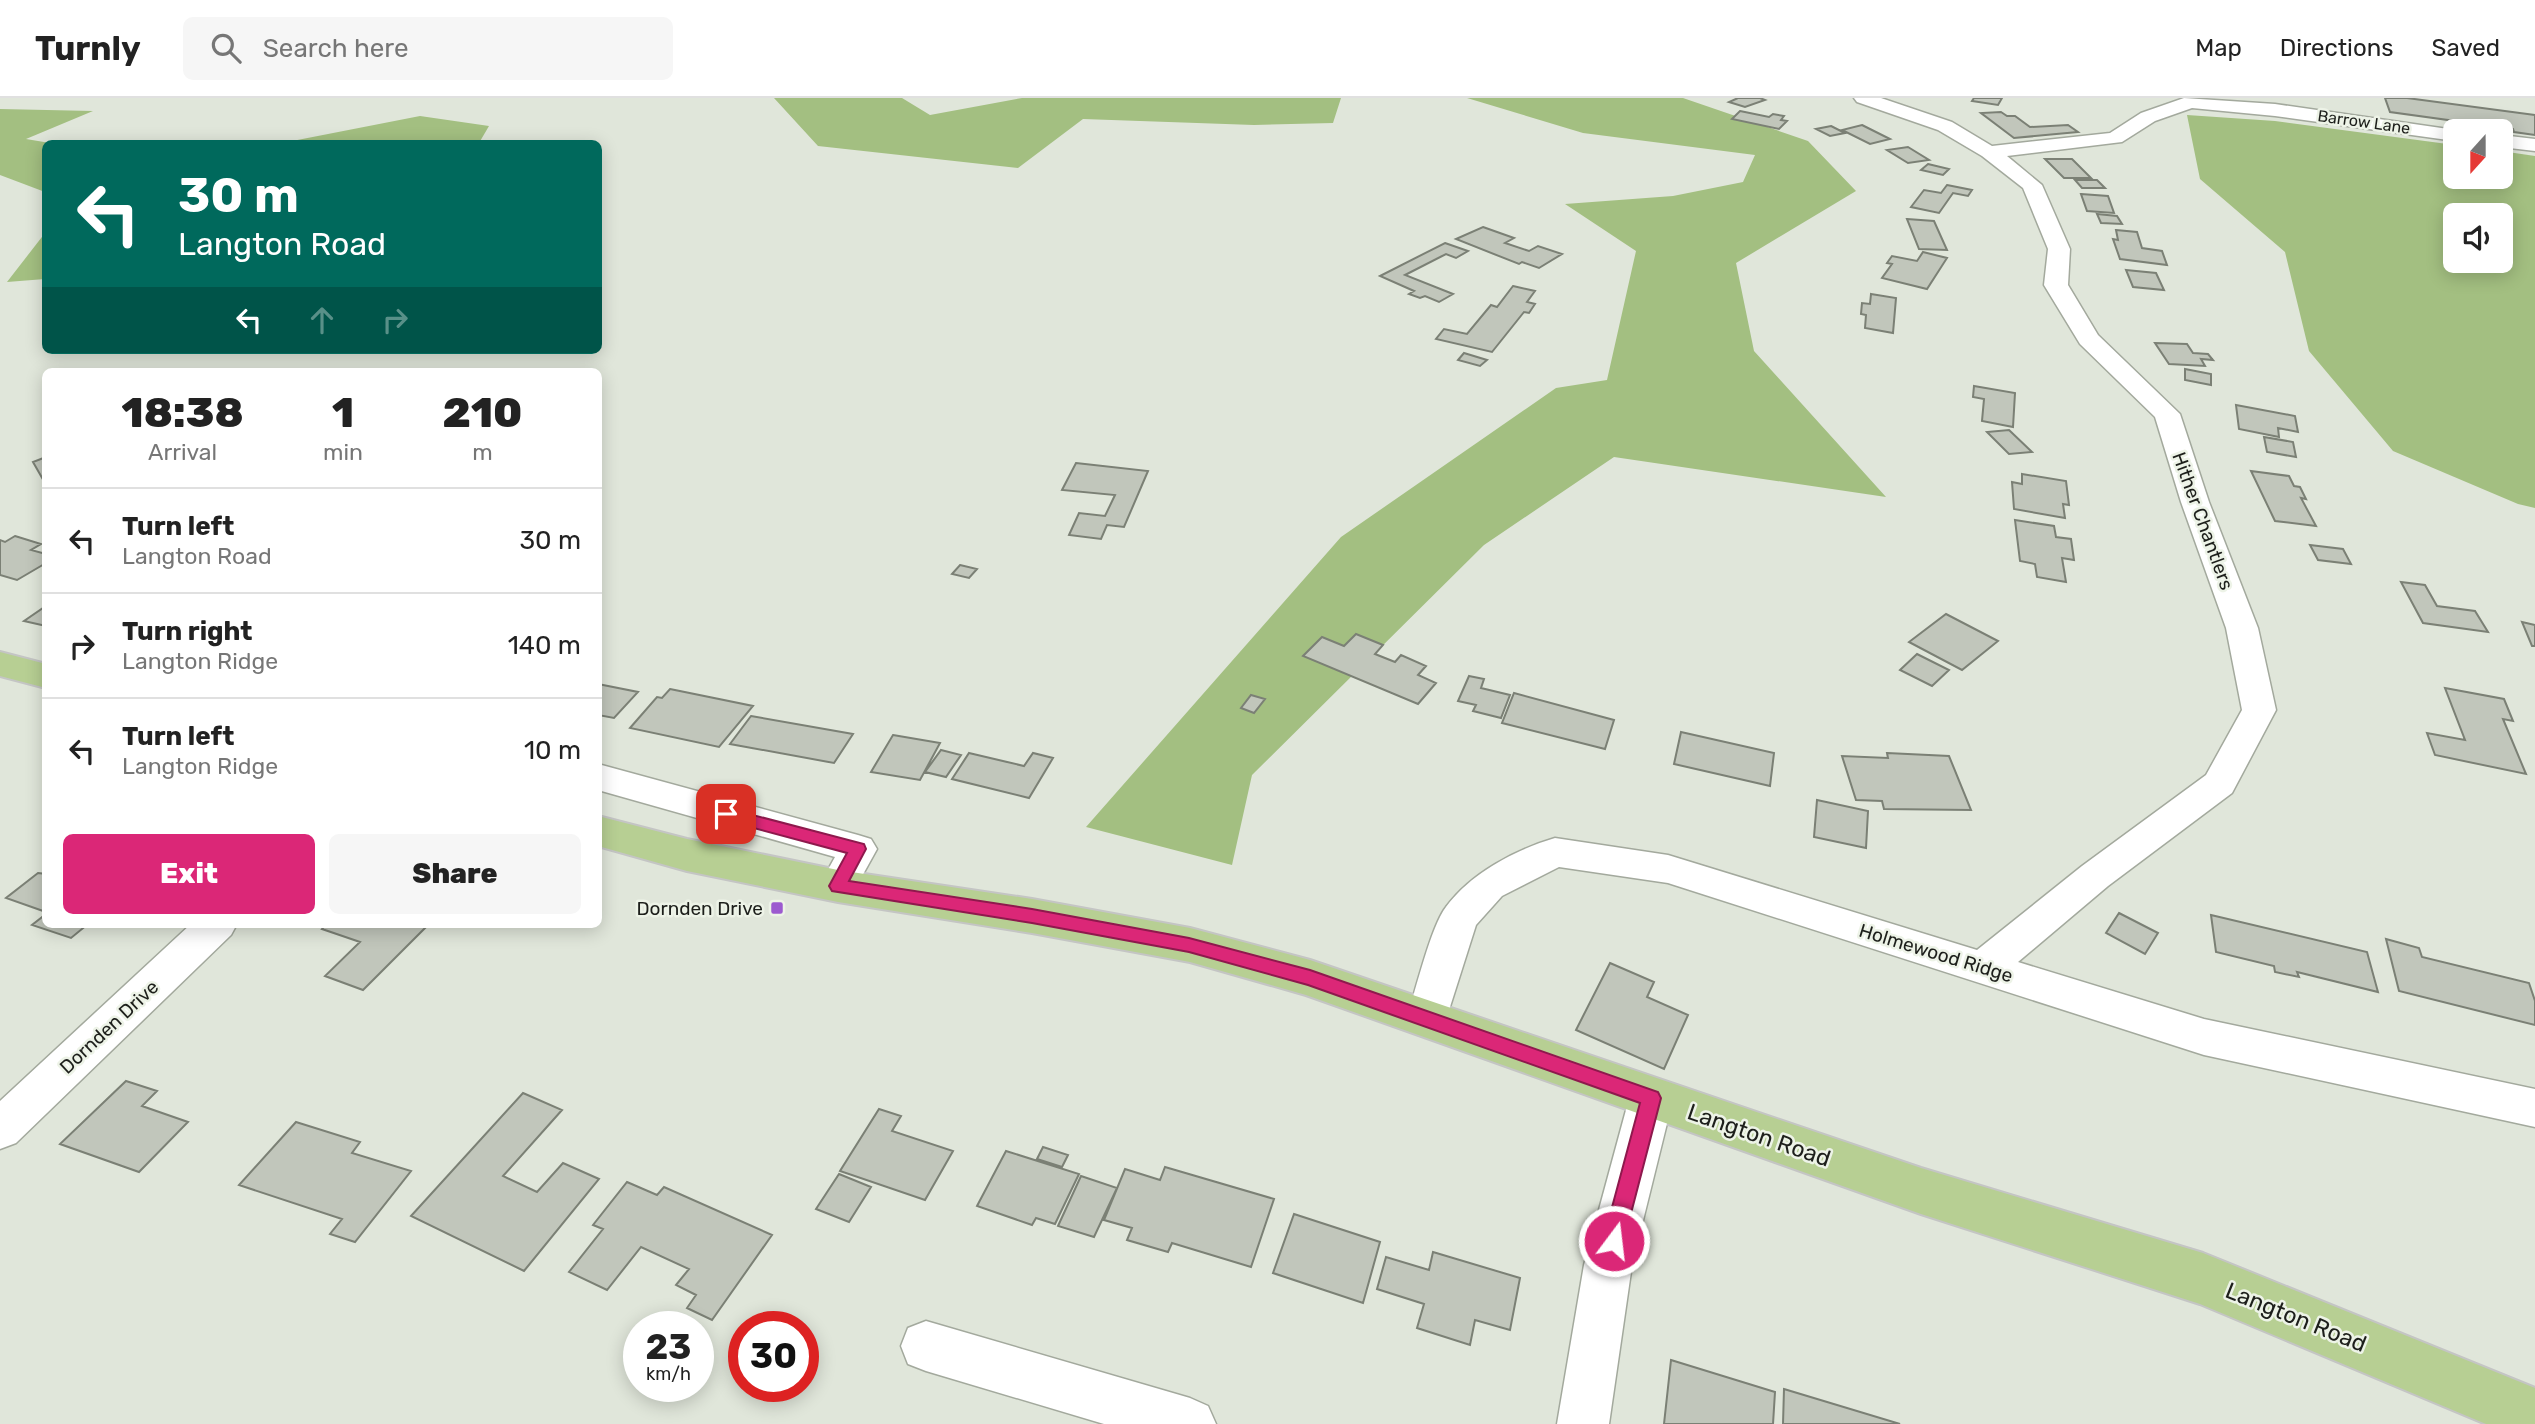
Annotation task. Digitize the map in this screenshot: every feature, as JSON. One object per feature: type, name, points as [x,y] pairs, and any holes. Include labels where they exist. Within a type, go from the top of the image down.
[{"type":"main road","points":[[0,664],[42,675]]},
{"type":"main road","name":"Langton Road","points":[[602,832],[687,855],[838,886],[1032,916],[1189,945],[1310,978],[1921,1191],[2203,1279],[2535,1416]]},
{"type":"street","name":"Hither Chantlers","points":[[1863,98],[1945,126],[1989,152],[2032,185],[2059,249],[2056,285],[2089,338],[2167,414],[2194,502],[2242,628],[2259,710],[2219,783],[2095,876],[1983,968]]},
{"type":"street","name":"Barrow Lane","points":[[1989,152],[2115,138],[2148,117],[2190,102],[2275,110],[2443,133]]},
{"type":"street","points":[[2513,142],[2535,145]]},
{"type":"street","points":[[602,778],[858,849],[838,886]]},
{"type":"street","name":"Holmewood Ridge","points":[[1427,1020],[1459,918],[1489,886],[1555,852],[1668,869],[2204,1037],[2535,1108]]},
{"type":"street","name":"Dornden Drive","points":[[0,1129],[213,928]]},
{"type":"street","points":[[1583,1424],[1608,1265],[1651,1098]]},
{"type":"street","points":[[926,1346],[1190,1424]]},
{"type":"green space","points":[[774,98],[902,98],[930,115],[1022,98],[1341,98],[1333,123],[1254,125],[1083,119],[1018,168],[818,146]]},
{"type":"green space","points":[[1467,98],[1683,98],[1808,141],[1856,191],[1736,263],[1754,351],[1886,497],[1614,457],[1484,545],[1252,775],[1232,865],[1086,827],[1341,537],[1556,388],[1607,380],[1636,251],[1565,204],[1673,196],[1743,182],[1755,155],[1583,133]]},
{"type":"green space","points":[[0,109],[93,111],[26,139],[42,142],[42,191],[0,175]]},
{"type":"green space","points":[[2187,115],[2275,121],[2443,143],[2443,189],[2513,189],[2513,153],[2535,156],[2535,508],[2518,504],[2393,451],[2309,351],[2285,252],[2200,179]]},
{"type":"green space","points":[[420,116],[489,126],[481,140],[297,140]]},
{"type":"green space","points":[[42,237],[42,279],[7,282]]},
{"type":"building","points":[[1738,98],[1765,100],[1745,107],[1729,102]]},
{"type":"building","points":[[1974,98],[2002,98],[1998,105],[1972,101]]},
{"type":"building","points":[[2385,98],[2407,98],[2535,115],[2535,135],[2514,132],[2513,119],[2443,119],[2390,112]]},
{"type":"building","points":[[1740,111],[1769,117],[1773,114],[1784,116],[1781,120],[1787,121],[1779,129],[1732,119]]},
{"type":"building","points":[[2001,112],[2007,116],[2015,116],[2030,127],[2068,125],[2078,132],[2014,138],[1981,113]]},
{"type":"building","points":[[1862,125],[1890,139],[1870,144],[1842,130]]},
{"type":"building","points":[[1831,126],[1845,133],[1830,136],[1816,129]]},
{"type":"building","points":[[1908,147],[1929,160],[1908,163],[1887,150]]},
{"type":"building","points":[[2045,159],[2072,159],[2091,178],[2064,178]]},
{"type":"building","points":[[1928,164],[1949,169],[1943,175],[1921,170]]},
{"type":"building","points":[[2075,180],[2097,180],[2105,188],[2082,188]]},
{"type":"building","points":[[1947,185],[1972,190],[1968,196],[1953,193],[1939,213],[1911,207],[1924,190],[1941,193]]},
{"type":"building","points":[[2081,194],[2108,196],[2114,213],[2087,211]]},
{"type":"building","points":[[2097,214],[2117,216],[2122,224],[2101,223]]},
{"type":"building","points":[[1907,219],[1934,221],[1947,250],[1919,249]]},
{"type":"building","points":[[1483,227],[1514,238],[1505,243],[1529,251],[1538,246],[1562,254],[1539,268],[1522,262],[1519,264],[1456,239]]},
{"type":"building","points":[[2116,230],[2137,232],[2142,248],[2162,251],[2167,265],[2120,259],[2113,239],[2118,240]]},
{"type":"building","points":[[1445,243],[1468,251],[1456,258],[1446,254],[1405,275],[1453,294],[1439,302],[1425,296],[1420,298],[1409,294],[1414,291],[1380,276]]},
{"type":"building","points":[[1923,252],[1947,258],[1927,289],[1882,278],[1892,264],[1887,263],[1892,256],[1917,261]]},
{"type":"building","points":[[2126,270],[2156,273],[2164,290],[2133,287]]},
{"type":"building","points":[[1513,286],[1535,291],[1527,302],[1535,304],[1529,313],[1524,312],[1492,352],[1436,339],[1444,329],[1467,334],[1491,305],[1497,307]]},
{"type":"building","points":[[1871,294],[1896,298],[1893,333],[1865,328],[1866,315],[1861,314],[1862,303],[1870,304]]},
{"type":"building","points":[[2155,343],[2187,344],[2193,353],[2208,354],[2213,360],[2201,359],[2205,366],[2169,364]]},
{"type":"building","points":[[1464,353],[1487,360],[1480,366],[1458,360]]},
{"type":"building","points":[[2185,369],[2211,374],[2211,385],[2185,380]]},
{"type":"building","points":[[1974,386],[2015,393],[2013,427],[1982,421],[1984,399],[1973,397]]},
{"type":"building","points":[[2236,405],[2295,416],[2298,432],[2278,428],[2279,437],[2239,429]]},
{"type":"building","points":[[2009,430],[2032,452],[2009,454],[1987,432]]},
{"type":"building","points":[[2264,437],[2293,442],[2296,457],[2267,452]]},
{"type":"building","points":[[42,459],[42,478],[33,462]]},
{"type":"building","points":[[1076,463],[1148,471],[1124,527],[1107,525],[1101,539],[1069,535],[1079,513],[1105,516],[1115,495],[1062,490]]},
{"type":"building","points":[[2251,471],[2289,476],[2294,486],[2300,487],[2306,499],[2301,498],[2316,526],[2275,521]]},
{"type":"building","points":[[2022,474],[2066,481],[2069,505],[2063,504],[2065,518],[2014,509],[2012,482],[2022,484]]},
{"type":"building","points":[[2015,520],[2054,526],[2056,537],[2071,539],[2074,560],[2062,558],[2066,582],[2037,577],[2035,564],[2020,561]]},
{"type":"building","points":[[15,536],[41,544],[31,550],[42,553],[42,565],[17,580],[0,575],[0,540],[5,542]]},
{"type":"building","points":[[2310,545],[2343,549],[2351,564],[2318,560]]},
{"type":"building","points":[[960,565],[977,569],[969,578],[952,574]]},
{"type":"building","points":[[2401,582],[2425,585],[2437,606],[2475,611],[2488,632],[2423,623]]},
{"type":"building","points":[[42,609],[42,625],[24,621]]},
{"type":"building","points":[[1946,614],[1998,641],[1962,670],[1909,642]]},
{"type":"building","points":[[2522,622],[2535,625],[2535,646],[2532,646]]},
{"type":"building","points":[[1356,634],[1383,645],[1375,654],[1395,662],[1401,655],[1426,666],[1418,675],[1436,683],[1418,704],[1303,656],[1322,637],[1344,646]]},
{"type":"building","points":[[1917,654],[1949,670],[1932,686],[1900,670]]},
{"type":"building","points":[[1469,676],[1484,679],[1481,688],[1510,695],[1501,718],[1473,711],[1476,705],[1458,701]]},
{"type":"building","points":[[602,685],[638,692],[614,718],[602,716]]},
{"type":"building","points":[[2445,688],[2504,699],[2513,721],[2503,719],[2526,774],[2435,755],[2427,733],[2465,740]]},
{"type":"building","points":[[670,689],[753,706],[719,747],[630,728],[657,697],[662,698]]},
{"type":"building","points":[[1514,693],[1614,720],[1605,749],[1502,723]]},
{"type":"building","points":[[1251,695],[1265,699],[1254,713],[1241,708]]},
{"type":"building","points":[[751,716],[853,734],[834,763],[730,744]]},
{"type":"building","points":[[1681,732],[1774,753],[1770,786],[1674,764]]},
{"type":"building","points":[[893,735],[940,743],[920,780],[871,772]]},
{"type":"building","points":[[941,750],[961,755],[946,777],[925,772]]},
{"type":"building","points":[[969,753],[1024,766],[1033,753],[1053,758],[1029,798],[952,779]]},
{"type":"building","points":[[1887,753],[1949,756],[1971,810],[1884,809],[1882,801],[1856,800],[1842,756],[1888,758]]},
{"type":"building","points":[[1817,800],[1868,811],[1866,848],[1814,837]]},
{"type":"building","points":[[38,873],[42,874],[42,911],[6,898]]},
{"type":"building","points":[[2119,913],[2158,933],[2145,954],[2106,933]]},
{"type":"building","points":[[2211,915],[2367,952],[2378,992],[2297,972],[2299,977],[2275,972],[2274,966],[2216,952]]},
{"type":"building","points":[[42,917],[42,928],[83,928],[71,938],[32,925]]},
{"type":"building","points":[[425,928],[363,990],[325,976],[360,942],[322,929]]},
{"type":"building","points":[[2386,939],[2419,948],[2422,957],[2529,983],[2535,1001],[2535,1025],[2399,991]]},
{"type":"building","points":[[1610,963],[1654,982],[1647,997],[1688,1015],[1664,1069],[1576,1030]]},
{"type":"building","points":[[126,1081],[157,1091],[142,1106],[188,1122],[139,1172],[60,1144]]},
{"type":"building","points":[[523,1093],[562,1110],[503,1176],[537,1192],[563,1163],[599,1179],[524,1271],[411,1216]]},
{"type":"building","points":[[879,1109],[901,1116],[892,1131],[953,1151],[925,1200],[840,1171]]},
{"type":"building","points":[[296,1122],[360,1142],[352,1153],[411,1171],[355,1242],[330,1234],[342,1219],[239,1185]]},
{"type":"building","points":[[1043,1147],[1068,1155],[1062,1167],[1037,1159]]},
{"type":"building","points":[[1006,1151],[1079,1174],[1055,1224],[1036,1218],[1032,1225],[977,1206]]},
{"type":"building","points":[[1165,1167],[1274,1199],[1251,1267],[1172,1243],[1168,1252],[1127,1240],[1132,1228],[1104,1220],[1125,1169],[1160,1180]]},
{"type":"building","points":[[839,1174],[871,1187],[849,1222],[816,1209]]},
{"type":"building","points":[[1081,1176],[1117,1188],[1094,1237],[1058,1226]]},
{"type":"building","points":[[627,1182],[657,1195],[664,1187],[772,1235],[714,1317],[714,1311],[693,1311],[687,1308],[696,1295],[676,1285],[689,1269],[641,1247],[607,1290],[569,1272],[603,1229],[593,1225]]},
{"type":"building","points":[[1294,1214],[1380,1242],[1363,1303],[1273,1273]]},
{"type":"building","points":[[1433,1252],[1520,1278],[1510,1330],[1475,1320],[1470,1345],[1417,1328],[1424,1304],[1377,1289],[1386,1257],[1429,1270]]},
{"type":"building","points":[[1671,1360],[1775,1392],[1773,1424],[1664,1424]]},
{"type":"building","points":[[1784,1389],[1900,1424],[1783,1424]]},
{"type":"place","name":"Dornden Drive","points":[[777,908]]},
{"type":"route","points":[[726,814],[858,849],[838,886],[1032,916],[1189,945],[1310,978],[1651,1098],[1614,1241]]}]
